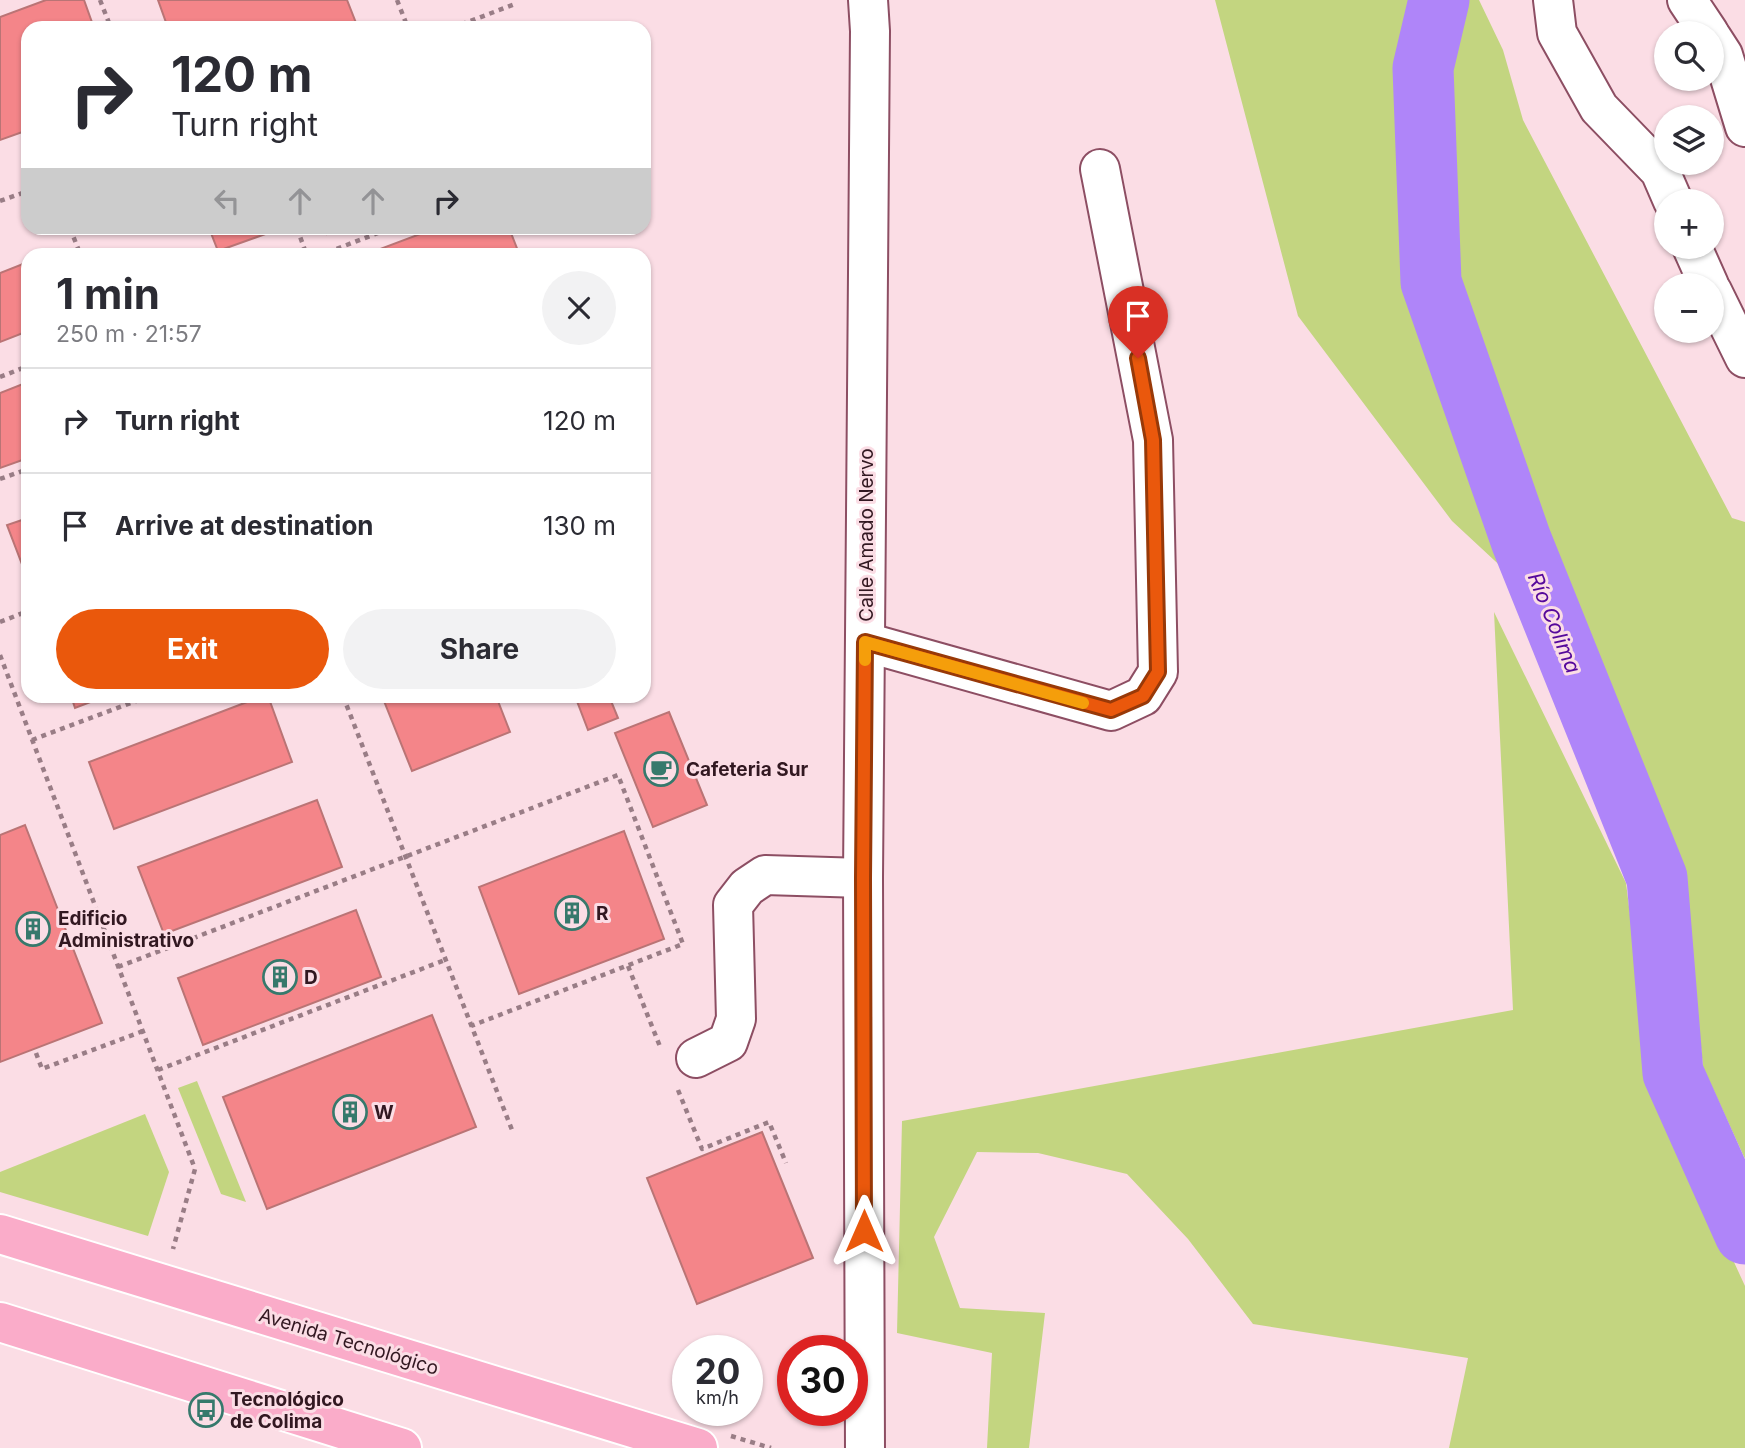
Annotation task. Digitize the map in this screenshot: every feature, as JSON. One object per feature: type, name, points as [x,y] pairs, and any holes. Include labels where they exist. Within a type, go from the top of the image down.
[{"type":"main road","name":"Avenida Tecnológico","points":[[0,1234],[698,1448]]},
{"type":"main road","points":[[0,1322],[402,1448]]},
{"type":"street","name":"Calle Amado Nervo","points":[[865,1448],[863,878],[870,31],[867,0]]},
{"type":"street","points":[[1553,0],[1557,33],[1599,108],[1660,171],[1668,189]]},
{"type":"street","points":[[1687,0],[1701,21]]},
{"type":"street","points":[[1724,58],[1745,127]]},
{"type":"street","points":[[865,642],[1111,710],[1143,696],[1158,672],[1153,440],[1100,169]]},
{"type":"street","points":[[1724,315],[1745,358]]},
{"type":"street","points":[[696,1058],[727,1042],[736,1018],[733,905],[747,887],[765,874],[863,878]]},
{"type":"path","points":[[100,0],[108,21]]},
{"type":"path","points":[[397,0],[405,21]]},
{"type":"path","points":[[470,21],[515,4]]},
{"type":"path","points":[[0,201],[21,194]]},
{"type":"path","points":[[339,248],[373,235]]},
{"type":"path","points":[[0,377],[21,369]]},
{"type":"path","points":[[0,480],[21,472]]},
{"type":"path","points":[[0,622],[21,614]]},
{"type":"path","points":[[0,655],[195,1169],[171,1259]]},
{"type":"path","points":[[32,740],[130,703]]},
{"type":"path","points":[[345,703],[512,1130]]},
{"type":"path","points":[[118,967],[618,775],[683,944],[471,1026]]},
{"type":"path","points":[[158,1070],[445,960]]},
{"type":"path","points":[[36,1053],[42,1069],[143,1031]]},
{"type":"green space","points":[[1215,0],[1479,0],[1503,50],[1523,120],[1732,518],[1745,522],[1745,1159],[1703,1067],[1682,863],[1580,640],[1452,521],[1298,316]]},
{"type":"green space","points":[[1494,612],[1626,883],[1651,1082],[1745,1286],[1745,1448],[1449,1448],[1468,1358],[1253,1324],[1188,1239],[1127,1174],[1038,1153],[977,1152],[934,1237],[960,1308],[1045,1313],[1029,1448],[987,1448],[992,1353],[897,1333],[902,1121],[1513,1010]]},
{"type":"green space","points":[[197,1081],[246,1202],[221,1194],[178,1088]]},
{"type":"green space","points":[[145,1114],[169,1172],[148,1236],[0,1192],[0,1172]]},
{"type":"building","points":[[46,0],[84,0],[92,21],[21,21],[21,132],[0,140],[0,17]]},
{"type":"building","points":[[158,0],[347,0],[355,21],[166,21]]},
{"type":"building","points":[[212,235],[263,235],[226,248],[217,248]]},
{"type":"building","points":[[417,235],[512,235],[517,248],[383,248]]},
{"type":"building","points":[[21,265],[21,334],[0,342],[0,273]]},
{"type":"building","points":[[21,385],[21,460],[0,468],[0,393]]},
{"type":"building","points":[[21,520],[21,562],[7,525]]},
{"type":"building","points":[[73,703],[88,703],[75,708]]},
{"type":"building","points":[[245,703],[271,703],[292,762],[114,829],[89,762]]},
{"type":"building","points":[[385,703],[499,703],[510,732],[412,771]]},
{"type":"building","points":[[578,703],[612,703],[618,718],[588,730]]},
{"type":"building","name":"Cafeteria Sur","points":[[669,712],[707,805],[653,827],[615,733]]},
{"type":"building","points":[[317,800],[342,867],[164,934],[138,867]]},
{"type":"building","name":"Edificio Administrativo","points":[[25,825],[102,1023],[0,1062],[0,835]]},
{"type":"building","name":"R","points":[[624,831],[664,939],[519,994],[479,887]]},
{"type":"building","name":"D","points":[[356,910],[381,977],[203,1045],[178,978]]},
{"type":"building","name":"W","points":[[432,1015],[476,1127],[267,1209],[223,1097]]},
{"type":"building","points":[[762,1132],[813,1258],[697,1304],[647,1178]]},
{"type":"waterway","name":"Río Colima","points":[[1439,0],[1423,68],[1431,282],[1521,540],[1657,878],[1673,1073],[1745,1234]]},
{"type":"slow traffic","points":[[865,660],[865,642],[1083,703]]},
{"type":"place","name":"Cafeteria Sur","points":[[661,769]]},
{"type":"place","name":"R","points":[[572,913]]},
{"type":"place","name":"Edificio Administrativo","points":[[33,929]]},
{"type":"place","name":"D","points":[[280,977]]},
{"type":"place","name":"W","points":[[350,1112]]},
{"type":"place","name":"Tecnológico de Colima","points":[[206,1410]]},
{"type":"route","points":[[864,1231],[865,642],[1111,710],[1143,696],[1158,672],[1153,440],[1138,358]]}]
